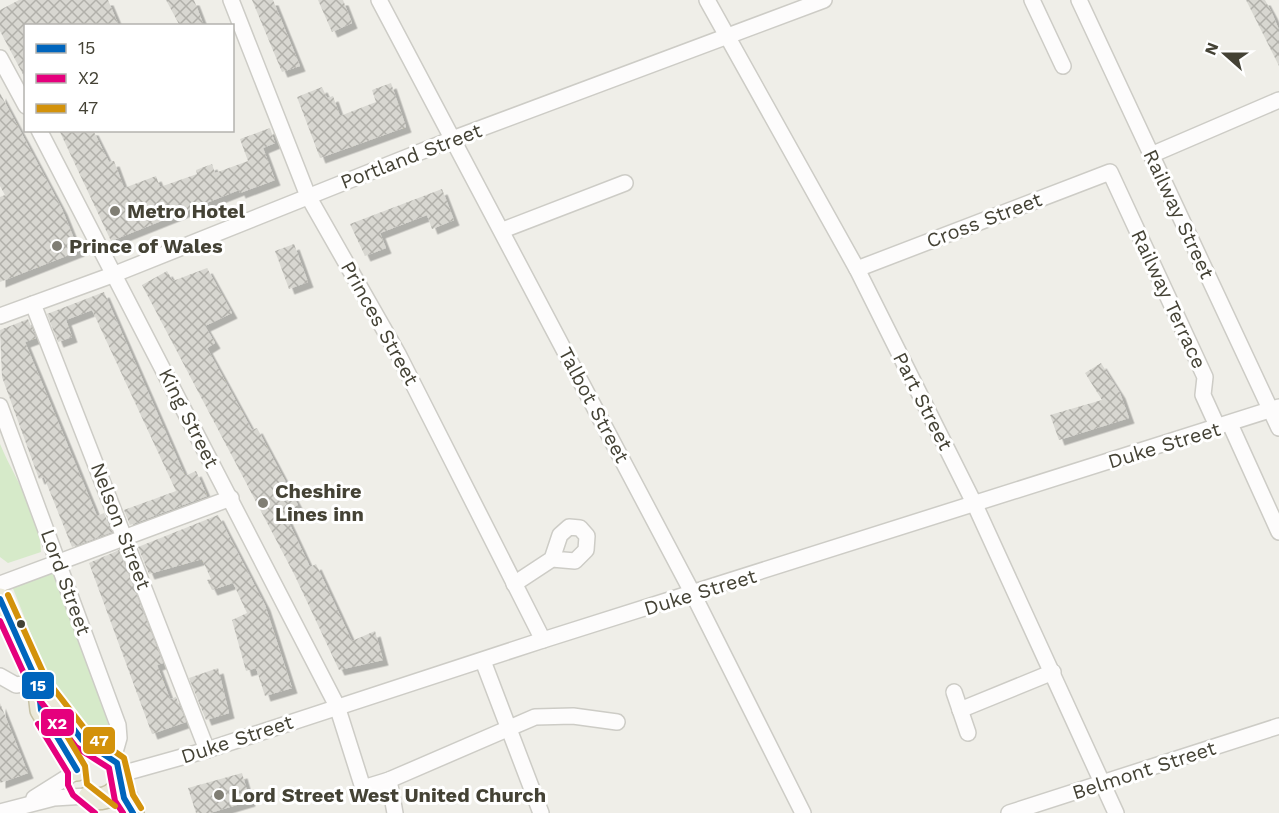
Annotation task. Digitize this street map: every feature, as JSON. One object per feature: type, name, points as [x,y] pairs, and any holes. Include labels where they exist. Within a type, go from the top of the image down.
[{"type":"highway","points":[[0,600],[37,683],[41,710],[77,770],[77,783],[88,797],[110,813]]},
{"type":"highway","points":[[37,683],[55,703],[78,736],[115,768],[133,813]]},
{"type":"highway","points":[[77,770],[87,757],[115,768]]},
{"type":"highway","points":[[88,797],[107,798],[116,791],[115,768]]},
{"type":"street","name":"Princes Street","points":[[231,0],[308,196],[399,354],[543,640]]},
{"type":"street","name":"Talbot Street","points":[[379,0],[455,138],[693,594],[803,813]]},
{"type":"street","name":"Part Street","points":[[707,0],[857,269],[975,505],[1116,813]]},
{"type":"street","points":[[1032,0],[1063,66]]},
{"type":"street","name":"Railway Street","points":[[1079,0],[1151,155],[1275,408],[1279,428]]},
{"type":"street","name":"Portland Street","points":[[0,316],[116,274],[455,138],[818,1]]},
{"type":"street","points":[[0,58],[24,102]]},
{"type":"street","points":[[1151,155],[1279,100]]},
{"type":"street","name":"King Street","points":[[40,132],[116,274],[337,706],[363,788],[389,780]]},
{"type":"street","name":"Cross Street","points":[[857,269],[1110,172]]},
{"type":"street","name":"Railway Terrace","points":[[1110,172],[1205,377],[1203,395],[1224,426],[1279,532]]},
{"type":"street","points":[[503,230],[625,183]]},
{"type":"street","name":"Nelson Street","points":[[33,304],[126,537],[207,750]]},
{"type":"street","name":"Lord Street","points":[[0,406],[60,562],[118,725],[119,738],[115,768]]},
{"type":"street","name":"Duke Street","points":[[115,768],[207,750],[543,640],[975,505],[1275,408]]},
{"type":"street","points":[[0,584],[231,498]]},
{"type":"street","points":[[514,584],[552,559]]},
{"type":"street","points":[[483,661],[541,813]]},
{"type":"street","points":[[960,710],[1053,672]]},
{"type":"street","points":[[0,676],[16,685],[37,683]]},
{"type":"street","points":[[954,692],[968,733]]},
{"type":"street","points":[[394,813],[389,780],[510,730],[535,717],[573,716],[616,722]]},
{"type":"street","name":"Belmont Street","points":[[1009,813],[1279,726]]},
{"type":"street","points":[[24,804],[77,770]]},
{"type":"street","points":[[0,812],[24,804],[68,795],[88,797]]},
{"type":"green space","points":[[0,444],[32,510],[40,538],[41,552],[8,563],[0,557]]},
{"type":"green space","points":[[54,570],[108,723],[110,741],[106,746],[85,736],[55,694],[12,586]]},
{"type":"building","points":[[19,0],[108,0],[118,24],[24,24],[24,76],[0,31],[0,10]]},
{"type":"building","points":[[166,0],[194,0],[203,24],[179,24]]},
{"type":"building","points":[[252,0],[273,0],[300,66],[282,72]]},
{"type":"building","points":[[318,0],[343,0],[352,23],[332,32]]},
{"type":"building","points":[[1246,0],[1265,0],[1272,13],[1279,30],[1279,66]]},
{"type":"building","points":[[391,83],[406,127],[320,158],[297,97],[322,87],[327,98],[333,96],[340,116],[376,102],[372,90]]},
{"type":"building","points":[[0,93],[62,209],[79,251],[0,282],[0,197],[5,195],[0,186]]},
{"type":"building","points":[[270,128],[275,143],[263,148],[275,180],[240,193],[239,190],[111,241],[60,132],[94,132],[109,162],[114,161],[124,188],[156,176],[160,187],[197,174],[196,170],[212,164],[215,173],[248,161],[240,139]]},
{"type":"building","points":[[442,189],[454,220],[432,229],[427,215],[380,233],[386,248],[365,256],[350,224]]},
{"type":"building","points":[[294,244],[308,282],[289,289],[275,251]]},
{"type":"building","points":[[207,268],[232,313],[205,326],[215,343],[207,348],[252,430],[257,428],[298,505],[284,512],[310,567],[316,564],[352,641],[375,631],[383,660],[339,670],[294,574],[142,285],[167,271],[173,281]]},
{"type":"building","points":[[104,292],[185,476],[196,471],[207,496],[130,525],[124,510],[176,491],[92,310],[66,320],[72,337],[58,342],[47,314]]},
{"type":"building","points":[[28,319],[36,338],[25,342],[97,516],[104,513],[112,532],[72,547],[44,477],[39,479],[2,377],[0,330]]},
{"type":"building","points":[[1101,363],[1120,393],[1129,418],[1059,440],[1050,415],[1102,400],[1085,373]]},
{"type":"building","points":[[218,515],[265,605],[292,688],[265,696],[256,668],[246,671],[232,620],[247,613],[233,583],[212,590],[207,580],[211,579],[202,559],[149,574],[138,547]]},
{"type":"building","points":[[119,550],[163,663],[157,665],[170,699],[176,697],[186,722],[152,734],[89,563]]},
{"type":"building","points":[[218,668],[229,713],[206,720],[189,678]]},
{"type":"building","points":[[0,703],[28,773],[0,783]]},
{"type":"building","name":"Lord Street West United Church","points":[[242,773],[250,801],[210,813],[196,813],[188,788]]},
{"type":"transit line","name":"47","points":[[8,595],[46,679],[88,733],[124,758],[133,795],[141,808]]},
{"type":"transit line","name":"15","points":[[0,599],[38,684],[41,710],[77,770]]},
{"type":"transit line","name":"X2","points":[[0,621],[31,689],[76,747],[109,768],[115,801],[123,813]]},
{"type":"transit line","name":"15","points":[[61,712],[82,740],[117,763],[124,798],[133,813]]},
{"type":"transit line","name":"47","points":[[54,714],[85,766],[87,784],[115,806]]},
{"type":"transit line","name":"X2","points":[[38,724],[68,773],[68,785],[73,795],[95,813]]},
{"type":"place","name":"Metro Hotel","points":[[115,211]]},
{"type":"place","name":"Prince of Wales","points":[[57,246]]},
{"type":"place","name":"Cheshire Lines inn","points":[[263,503]]},
{"type":"place","name":"Lord Street West United Church","points":[[219,795]]}]
